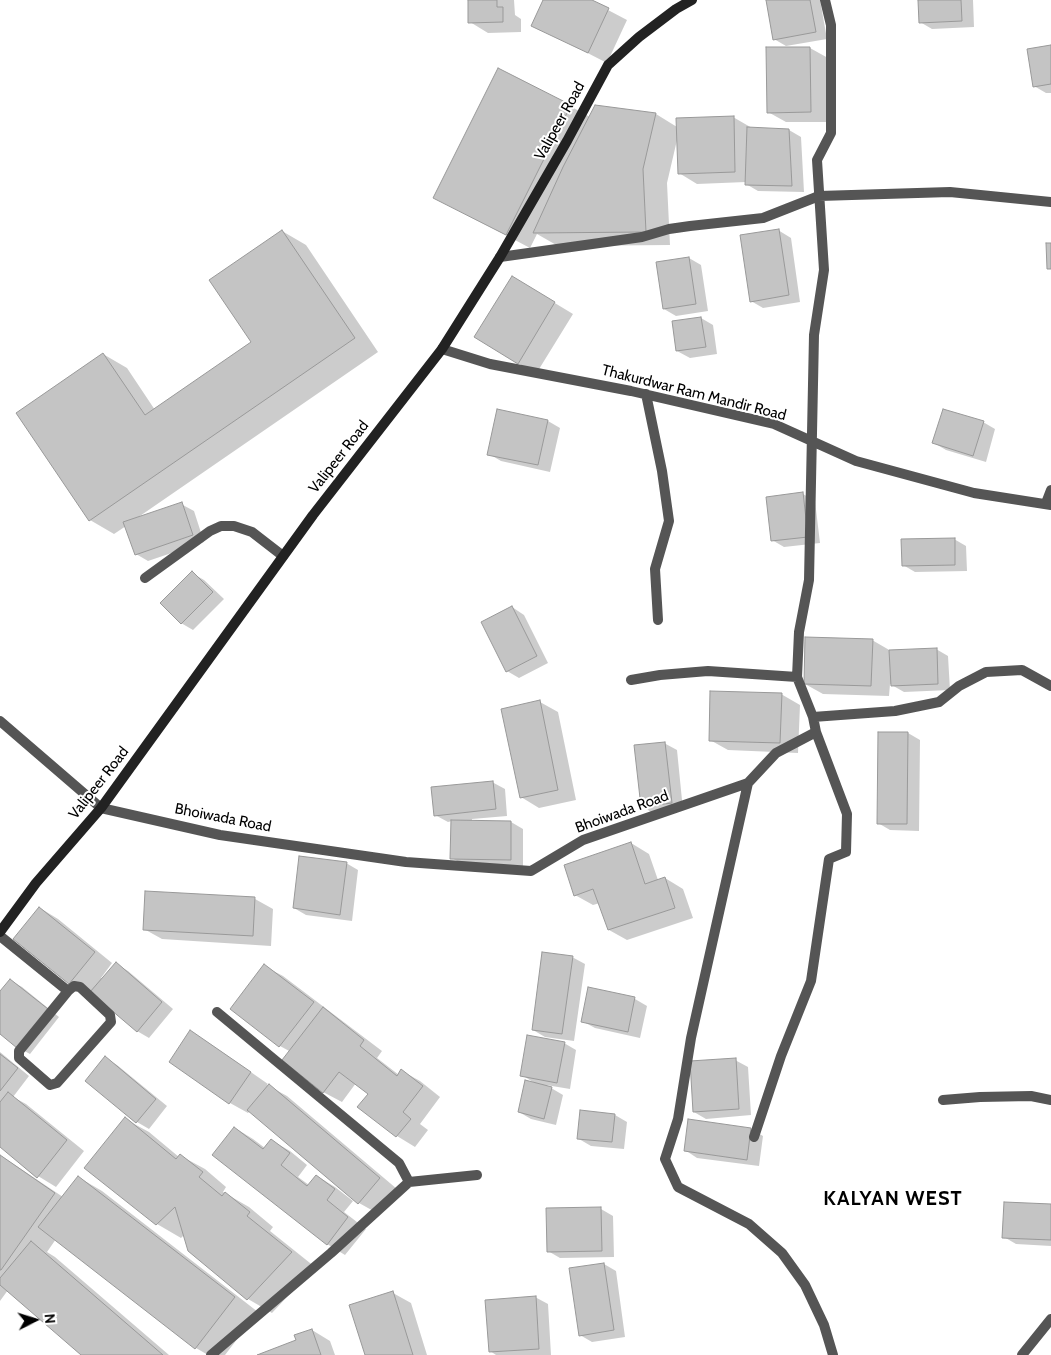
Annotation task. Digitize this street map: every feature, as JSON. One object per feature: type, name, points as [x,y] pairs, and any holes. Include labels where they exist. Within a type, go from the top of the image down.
[{"type":"street","name":"Valipeer Road","points":[[0,932],[36,882],[101,808],[313,514],[442,349],[500,258],[568,141],[608,65],[639,37],[676,9],[692,0]]},
{"type":"street","points":[[754,1137],[781,1056],[811,981],[829,859],[846,852],[847,814],[816,732],[814,717],[797,677],[799,632],[809,580],[814,335],[824,270],[817,160],[831,132],[830,25],[825,0]]},
{"type":"street","points":[[500,258],[642,237],[668,229],[763,218],[820,196],[950,192],[1051,202]]},
{"type":"street","name":"Thakurdwar Ram Mandir Road","points":[[442,349],[490,364],[646,394],[774,424],[856,462],[974,493],[1049,504]]},
{"type":"street","points":[[646,394],[662,471],[669,521],[654,569],[658,620]]},
{"type":"street","points":[[1049,504],[1051,490]]},
{"type":"street","points":[[145,578],[210,531],[221,526],[234,526],[252,532],[283,556]]},
{"type":"street","points":[[814,717],[895,711],[939,702],[959,686],[986,672],[1022,670],[1051,686]]},
{"type":"street","points":[[631,680],[660,675],[708,671],[797,677]]},
{"type":"street","points":[[0,721],[101,808]]},
{"type":"street","name":"Bhoiwada Road","points":[[101,808],[220,835],[406,862],[531,871],[583,840],[748,783],[776,753],[816,732]]},
{"type":"street","points":[[748,783],[691,1038],[678,1119],[665,1159],[678,1187],[749,1224],[782,1253],[806,1286],[824,1325],[833,1355]]},
{"type":"street","points":[[0,936],[68,991]]},
{"type":"street","points":[[74,986],[80,987],[110,1016],[111,1022],[57,1083],[50,1085],[19,1058],[19,1051],[68,991],[74,986]]},
{"type":"street","points":[[217,1012],[399,1163],[409,1182]]},
{"type":"street","points":[[943,1100],[1031,1096],[1051,1100]]},
{"type":"street","points":[[211,1355],[409,1182],[477,1176]]},
{"type":"street","points":[[1022,1355],[1051,1319]]},
{"type":"building","points":[[468,0],[497,0],[497,7],[503,7],[503,22],[468,23]]},
{"type":"building","points":[[543,0],[592,0],[609,8],[588,53],[531,26]]},
{"type":"building","points":[[766,0],[810,0],[816,32],[773,40]]},
{"type":"building","points":[[918,0],[961,0],[962,21],[919,23]]},
{"type":"building","points":[[1051,45],[1051,84],[1033,87],[1027,49]]},
{"type":"building","points":[[766,47],[810,47],[811,112],[767,113]]},
{"type":"building","points":[[498,68],[571,105],[506,235],[433,198]]},
{"type":"building","points":[[595,105],[656,113],[643,169],[646,232],[533,233],[563,167]]},
{"type":"building","points":[[734,116],[735,172],[678,174],[676,118]]},
{"type":"building","points":[[747,127],[789,129],[792,186],[745,185]]},
{"type":"building","points":[[779,229],[789,295],[750,302],[740,235]]},
{"type":"building","points":[[282,230],[355,338],[89,521],[16,413],[103,353],[145,415],[251,342],[209,280]]},
{"type":"building","points":[[1046,243],[1051,243],[1051,269],[1047,269]]},
{"type":"building","points":[[689,257],[696,304],[663,309],[656,262]]},
{"type":"building","points":[[512,276],[555,302],[518,364],[474,337]]},
{"type":"building","points":[[701,317],[706,347],[676,351],[672,321]]},
{"type":"building","points":[[497,409],[548,420],[538,465],[487,455]]},
{"type":"building","points":[[943,409],[984,421],[973,456],[932,443]]},
{"type":"building","points":[[803,492],[808,537],[771,541],[766,497]]},
{"type":"building","points":[[182,502],[193,535],[135,555],[123,522]]},
{"type":"building","points":[[955,538],[955,565],[902,566],[901,539]]},
{"type":"building","points":[[192,571],[213,592],[181,624],[160,603]]},
{"type":"building","points":[[512,606],[537,656],[506,672],[481,622]]},
{"type":"building","points":[[805,637],[873,639],[871,686],[804,684]]},
{"type":"building","points":[[937,648],[938,684],[891,686],[889,650]]},
{"type":"building","points":[[710,691],[782,693],[780,743],[709,741]]},
{"type":"building","points":[[540,700],[558,790],[520,798],[501,709]]},
{"type":"building","points":[[878,732],[908,732],[907,824],[877,824]]},
{"type":"building","points":[[665,742],[672,803],[641,807],[634,745]]},
{"type":"building","points":[[493,781],[496,809],[434,816],[431,787]]},
{"type":"building","points":[[451,820],[511,821],[511,860],[450,859]]},
{"type":"building","points":[[631,842],[645,884],[665,877],[675,908],[608,930],[593,889],[574,896],[564,865]]},
{"type":"building","points":[[299,856],[347,862],[340,915],[293,908]]},
{"type":"building","points":[[145,891],[255,897],[253,936],[143,930]]},
{"type":"building","points":[[39,907],[95,952],[69,984],[13,939]]},
{"type":"building","points":[[542,952],[573,956],[562,1034],[532,1030]]},
{"type":"building","points":[[116,962],[162,1002],[137,1032],[90,992]]},
{"type":"building","points":[[264,964],[314,1002],[279,1047],[230,1009]]},
{"type":"building","points":[[10,979],[48,1009],[17,1048],[0,1034],[0,991]]},
{"type":"building","points":[[588,987],[635,997],[628,1032],[581,1022]]},
{"type":"building","points":[[323,1007],[364,1040],[360,1046],[397,1076],[401,1069],[423,1086],[403,1112],[411,1119],[396,1137],[357,1107],[368,1094],[339,1072],[323,1093],[282,1060]]},
{"type":"building","points":[[190,1030],[251,1072],[229,1104],[169,1062]]},
{"type":"building","points":[[527,1035],[565,1042],[557,1083],[520,1076]]},
{"type":"building","points":[[0,1054],[18,1068],[0,1091]]},
{"type":"building","points":[[105,1056],[156,1099],[136,1123],[85,1081]]},
{"type":"building","points":[[736,1058],[739,1109],[693,1112],[690,1061]]},
{"type":"building","points":[[525,1080],[552,1087],[544,1119],[518,1112]]},
{"type":"building","points":[[269,1084],[380,1178],[358,1204],[247,1110]]},
{"type":"building","points":[[8,1092],[67,1140],[37,1178],[0,1147],[0,1102]]},
{"type":"building","points":[[580,1110],[615,1114],[612,1142],[577,1139]]},
{"type":"building","points":[[125,1117],[176,1159],[180,1154],[203,1172],[199,1177],[222,1196],[225,1192],[250,1212],[247,1216],[292,1252],[247,1300],[188,1251],[175,1207],[156,1225],[84,1168]]},
{"type":"building","points":[[688,1119],[751,1128],[747,1160],[684,1151]]},
{"type":"building","points":[[234,1127],[263,1149],[271,1139],[290,1153],[281,1165],[307,1186],[316,1175],[335,1189],[327,1200],[348,1217],[327,1245],[212,1155]]},
{"type":"building","points":[[0,1155],[55,1193],[1,1270],[0,1270]]},
{"type":"building","points":[[78,1176],[235,1297],[195,1349],[38,1227]]},
{"type":"building","points":[[1004,1202],[1051,1204],[1051,1240],[1002,1238]]},
{"type":"building","points":[[601,1207],[602,1251],[547,1252],[546,1208]]},
{"type":"building","points":[[31,1241],[163,1355],[81,1355],[0,1285],[0,1278]]},
{"type":"building","points":[[604,1263],[614,1330],[579,1336],[569,1268]]},
{"type":"building","points":[[393,1291],[413,1355],[365,1355],[349,1305]]},
{"type":"building","points":[[536,1296],[539,1349],[489,1352],[485,1300]]},
{"type":"building","points":[[312,1329],[321,1355],[257,1355],[296,1340],[294,1335]]},
{"type":"district","name":"KALYAN WEST","points":[[893,1199]]}]
